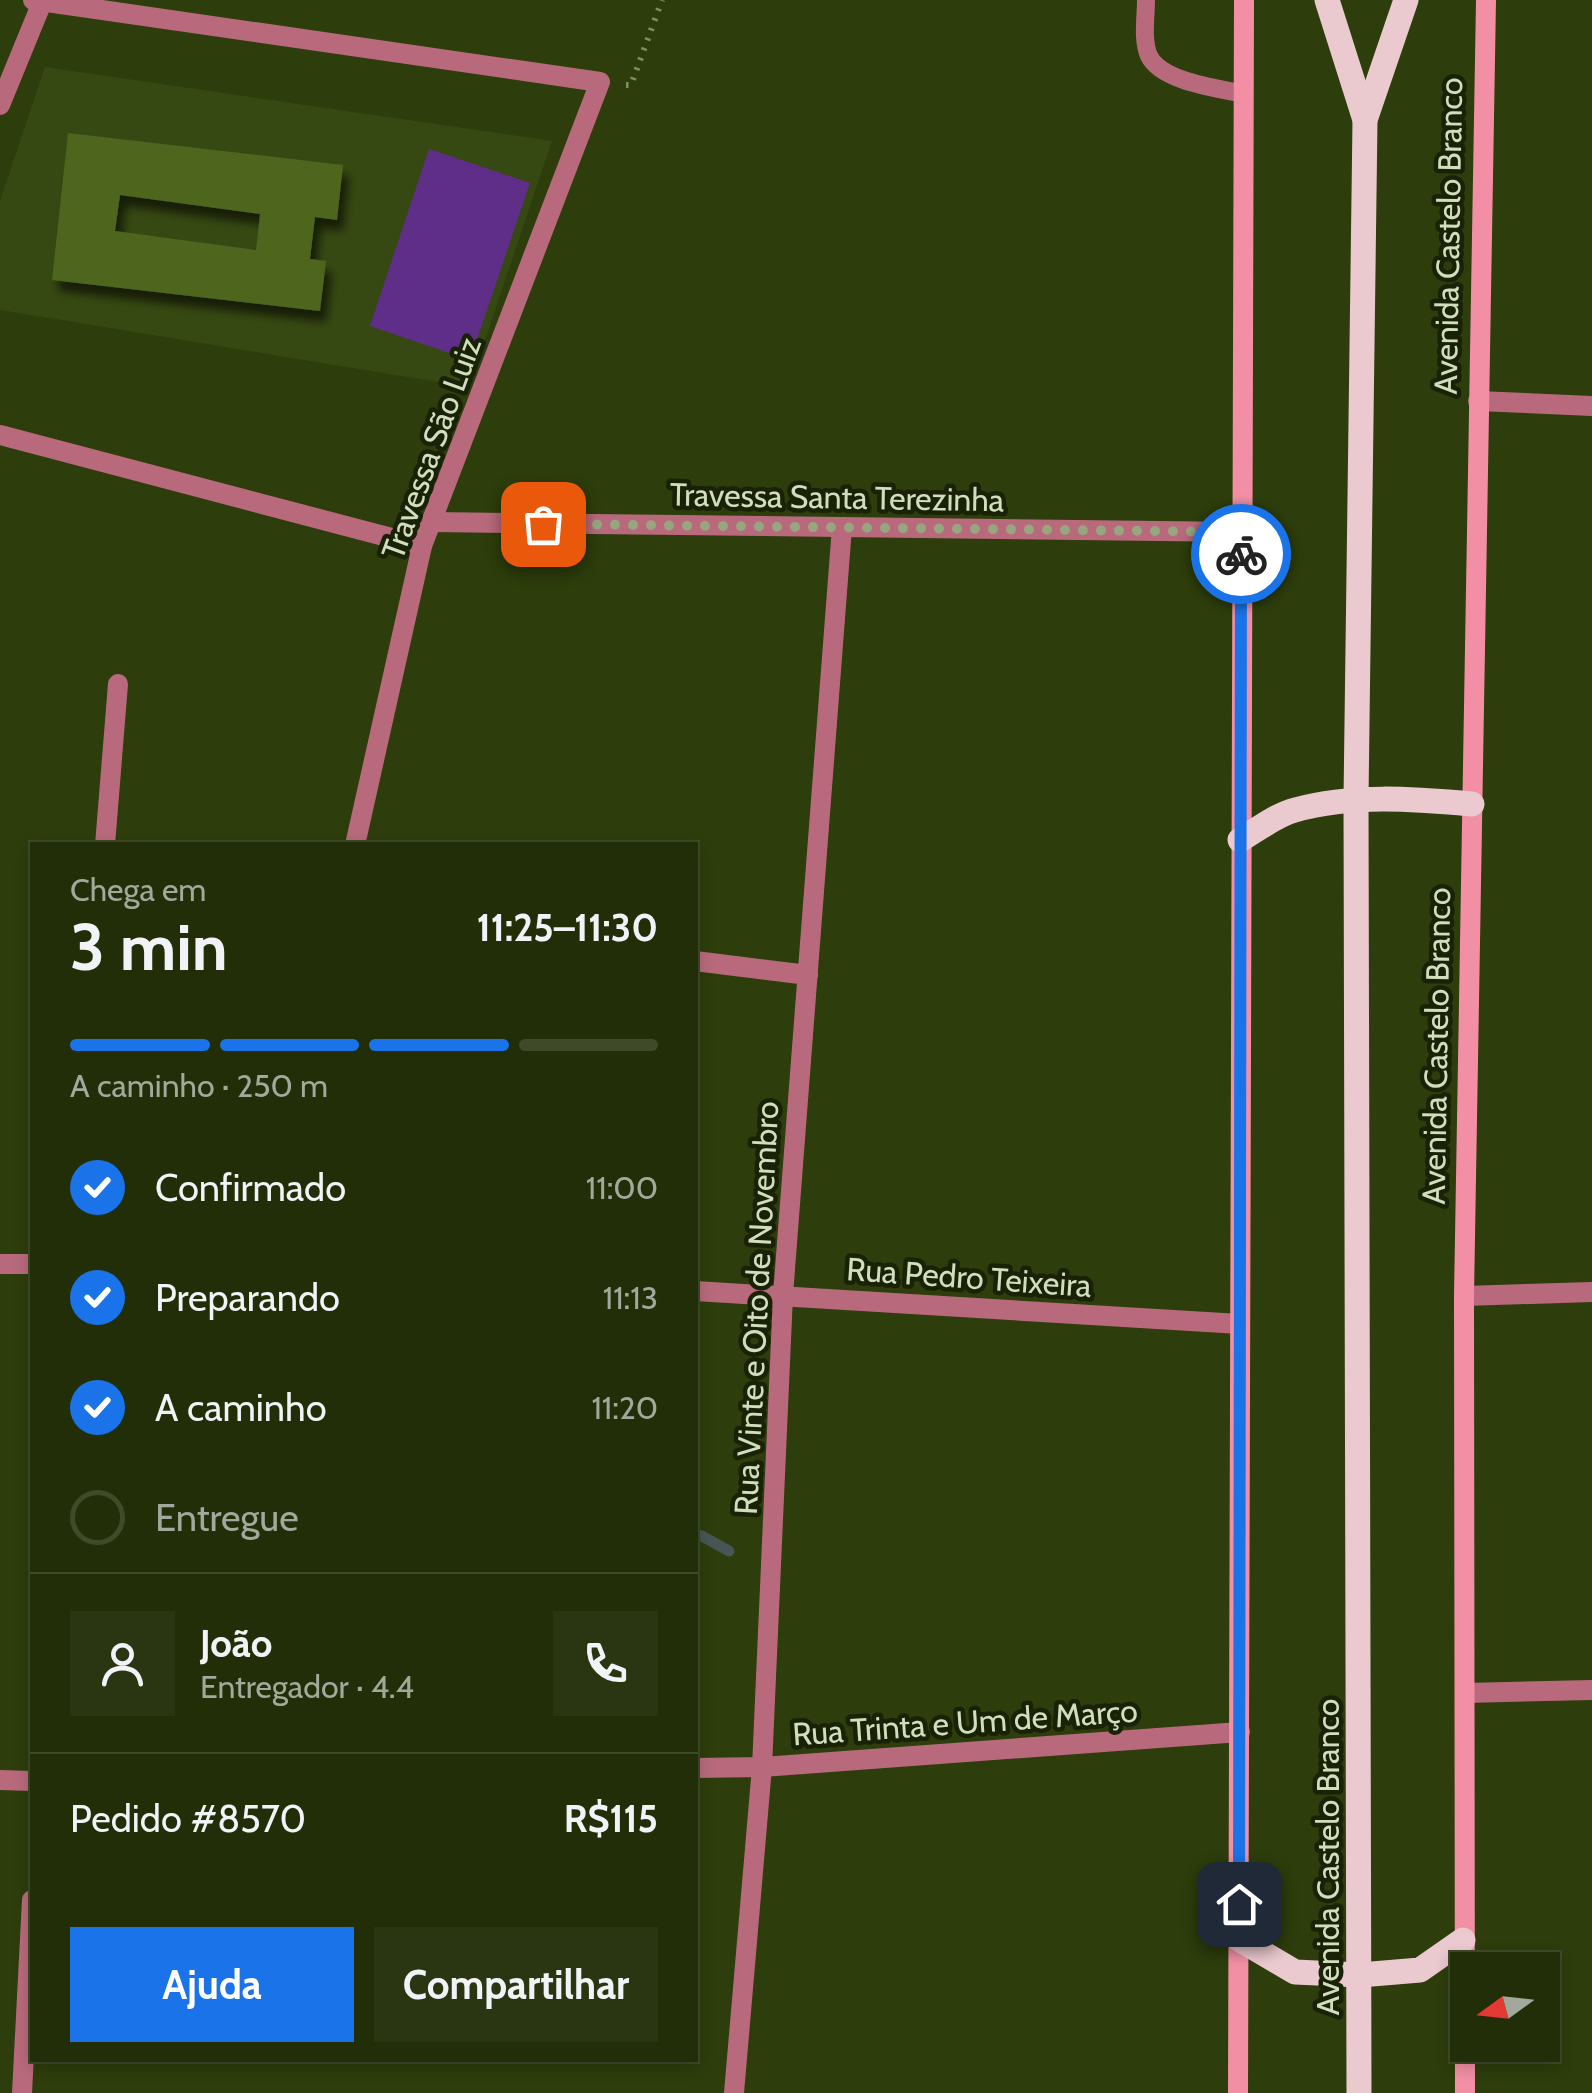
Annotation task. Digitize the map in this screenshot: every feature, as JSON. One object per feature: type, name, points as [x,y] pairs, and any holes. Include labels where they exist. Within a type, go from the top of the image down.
[{"type":"main road","points":[[1238,2093],[1244,0]]},
{"type":"main road","name":"Avenida Castelo Branco","points":[[1327,0],[1365,120]]},
{"type":"main road","name":"Avenida Castelo Branco","points":[[1359,2093],[1356,799],[1365,120],[1406,0]]},
{"type":"main road","name":"Avenida Castelo Branco","points":[[1464,2093],[1464,1296],[1486,0]]},
{"type":"main road","points":[[1240,840],[1291,810],[1356,799],[1472,804]]},
{"type":"main road","points":[[1239,1939],[1295,1972],[1360,1975],[1420,1970],[1463,1940]]},
{"type":"street","points":[[0,105],[40,1],[600,82]]},
{"type":"street","name":"Travessa São Luiz","points":[[356,842],[422,546],[600,82]]},
{"type":"street","points":[[1478,401],[1592,406]]},
{"type":"street","points":[[0,435],[422,546]]},
{"type":"street","name":"Travessa Santa Terezinha","points":[[432,522],[1241,532]]},
{"type":"street","name":"Rua Vinte e Oito de Novembro","points":[[734,2093],[762,1767],[783,1296],[842,527]]},
{"type":"street","points":[[105,842],[118,684]]},
{"type":"street","points":[[698,961],[808,975]]},
{"type":"street","points":[[0,1264],[30,1264]]},
{"type":"street","name":"Rua Pedro Teixeira","points":[[698,1291],[1240,1324]]},
{"type":"street","points":[[1464,1296],[1592,1292]]},
{"type":"street","points":[[1466,1693],[1592,1690]]},
{"type":"street","name":"Rua Trinta e Um de Março","points":[[698,1768],[762,1767],[1240,1732]]},
{"type":"street","points":[[0,1780],[30,1782]]},
{"type":"street","points":[[22,2093],[30,1939]]},
{"type":"lane","points":[[1146,0],[1145,38],[1150,58],[1169,76],[1244,94]]},
{"type":"path","points":[[600,82],[632,86],[662,0]]},
{"type":"shaded area","points":[[45,67],[552,141],[469,387],[0,310],[0,201]]},
{"type":"shaded area","points":[[429,149],[530,183],[470,360],[370,326]]},
{"type":"building","points":[[68,133],[343,165],[337,220],[315,217],[310,259],[326,261],[320,311],[52,280]],"holes":[[[120,195],[260,214],[256,250],[115,231]]]},
{"type":"waterway","points":[[698,1535],[729,1551]]},
{"type":"way so far","points":[[543,524],[1241,532],[1241,554]]},
{"type":"route","points":[[1239,1904],[1241,554]]}]
